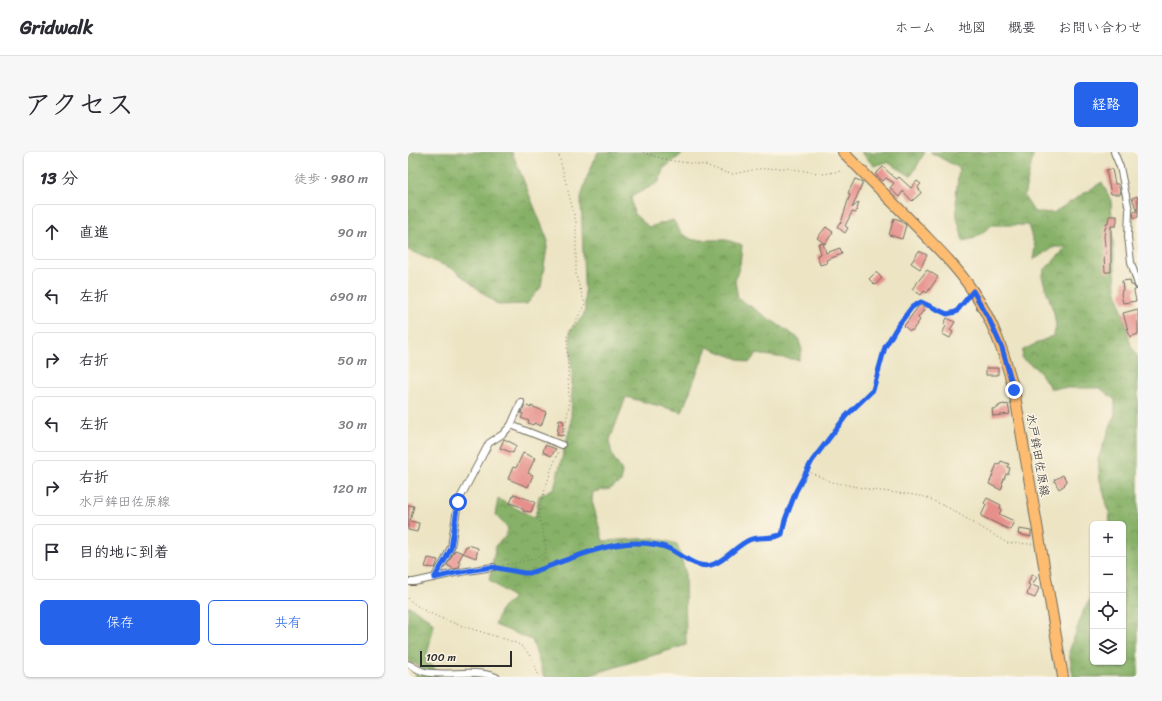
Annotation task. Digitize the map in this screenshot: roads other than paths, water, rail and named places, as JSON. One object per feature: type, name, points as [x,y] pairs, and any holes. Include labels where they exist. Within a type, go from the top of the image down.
[{"type":"main road","name":"水戸鉾田佐原線","points":[[844,152],[963,277],[989,319],[1002,348],[1014,390],[1063,677]]},
{"type":"street","points":[[1114,152],[1120,167],[1129,210],[1128,237],[1131,262],[1138,285]]},
{"type":"street","points":[[434,578],[451,548],[458,502],[489,443],[503,434],[511,425],[521,402]]},
{"type":"street","points":[[511,425],[562,445]]},
{"type":"street","points":[[408,582],[492,567]]},
{"type":"street","points":[[408,664],[424,672],[484,673],[496,677]]}]
